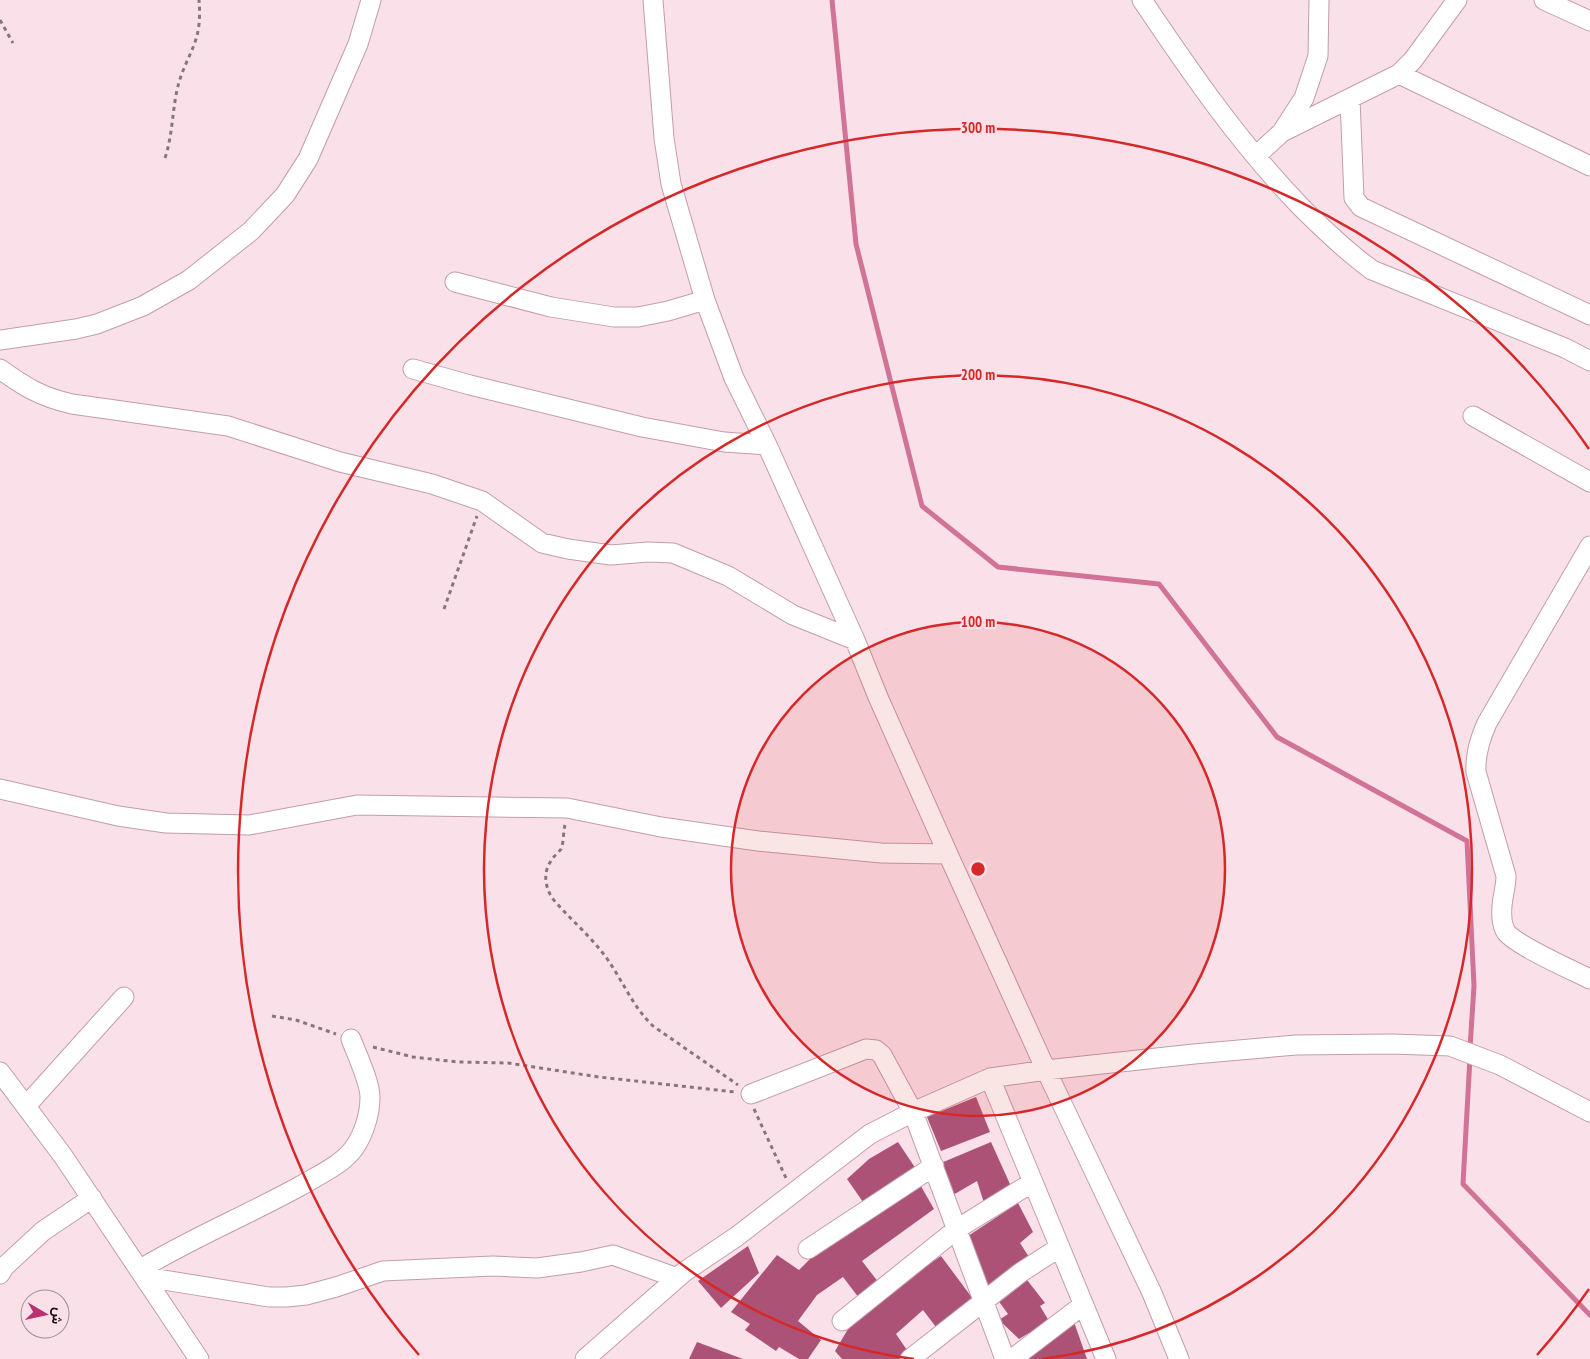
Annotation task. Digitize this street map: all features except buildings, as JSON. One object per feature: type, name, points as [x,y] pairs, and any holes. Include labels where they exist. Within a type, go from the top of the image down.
[{"type":"street","points":[[0,340],[76,329],[97,324],[143,306],[189,280],[251,231],[285,195],[308,159],[358,44],[371,0]]},
{"type":"street","points":[[653,0],[664,138],[671,184],[705,300],[734,378],[767,445],[855,640],[878,697],[1046,1070],[1152,1293],[1178,1359]]},
{"type":"street","points":[[1142,0],[1216,107],[1277,182],[1334,240],[1372,270],[1557,345],[1590,361]]},
{"type":"street","points":[[1256,156],[1282,132],[1304,98],[1318,56],[1319,0]]},
{"type":"street","points":[[1282,132],[1399,74],[1413,60],[1457,0]]},
{"type":"street","points":[[1544,0],[1590,21]]},
{"type":"street","points":[[1399,74],[1590,166]]},
{"type":"street","points":[[1350,98],[1354,198],[1361,207],[1590,315]]},
{"type":"street","points":[[454,282],[551,307],[614,317],[638,317],[668,311],[705,300]]},
{"type":"street","points":[[0,369],[28,389],[56,401],[228,426],[340,462],[432,484],[482,502],[542,543],[611,555],[648,552],[673,553],[728,576],[793,615],[855,640]]},
{"type":"street","points":[[413,369],[642,428],[724,442],[767,445]]},
{"type":"street","points":[[1473,416],[1590,482]]},
{"type":"street","points":[[1590,546],[1487,723],[1476,754],[1475,763],[1506,876],[1506,888],[1502,907],[1505,932],[1519,943],[1590,979]]},
{"type":"street","points":[[0,789],[118,816],[166,823],[249,825],[357,805],[568,808],[661,827],[758,842],[881,853],[948,854]]},
{"type":"street","points":[[26,1106],[124,997]]},
{"type":"street","points":[[142,1274],[167,1254],[271,1202],[321,1174],[354,1148],[365,1128],[370,1096],[351,1039]]},
{"type":"street","points":[[585,1359],[677,1278],[795,1194],[870,1134],[913,1112],[990,1078],[1194,1054],[1296,1045],[1392,1044],[1450,1046],[1500,1065],[1590,1112]]},
{"type":"street","points":[[751,1094],[866,1049],[876,1050],[882,1056],[913,1112],[1005,1359]]},
{"type":"street","points":[[0,1072],[63,1156],[199,1359]]},
{"type":"street","points":[[990,1078],[1106,1359]]},
{"type":"street","points":[[808,1250],[934,1166]]},
{"type":"street","points":[[842,1321],[957,1229],[1033,1182]]},
{"type":"street","points":[[0,1274],[4,1267],[43,1231],[92,1198]]},
{"type":"street","points":[[910,1359],[1020,1273],[1060,1247]]},
{"type":"street","points":[[142,1274],[269,1296],[288,1297],[306,1295],[336,1287],[383,1271],[493,1266],[536,1268],[581,1262],[613,1255],[677,1278]]},
{"type":"street","points":[[1012,1359],[1083,1304]]},
{"type":"path","points":[[165,158],[172,133],[173,113],[180,75],[197,38],[199,0]]},
{"type":"path","points":[[0,20],[13,43]]},
{"type":"path","points":[[444,609],[482,502]]},
{"type":"path","points":[[568,808],[561,849],[551,860],[546,871],[545,882],[552,898],[603,953],[644,1018],[751,1094],[754,1112],[795,1194]]},
{"type":"path","points":[[272,1016],[296,1020],[380,1049],[413,1057],[458,1062],[508,1063],[599,1077],[751,1094]]},
{"type":"waterway","points":[[832,0],[856,244],[922,506],[998,567],[1159,584],[1277,737],[1467,841],[1474,986],[1470,1048]]},
{"type":"waterway","points":[[1470,1057],[1463,1184],[1590,1315]]}]
